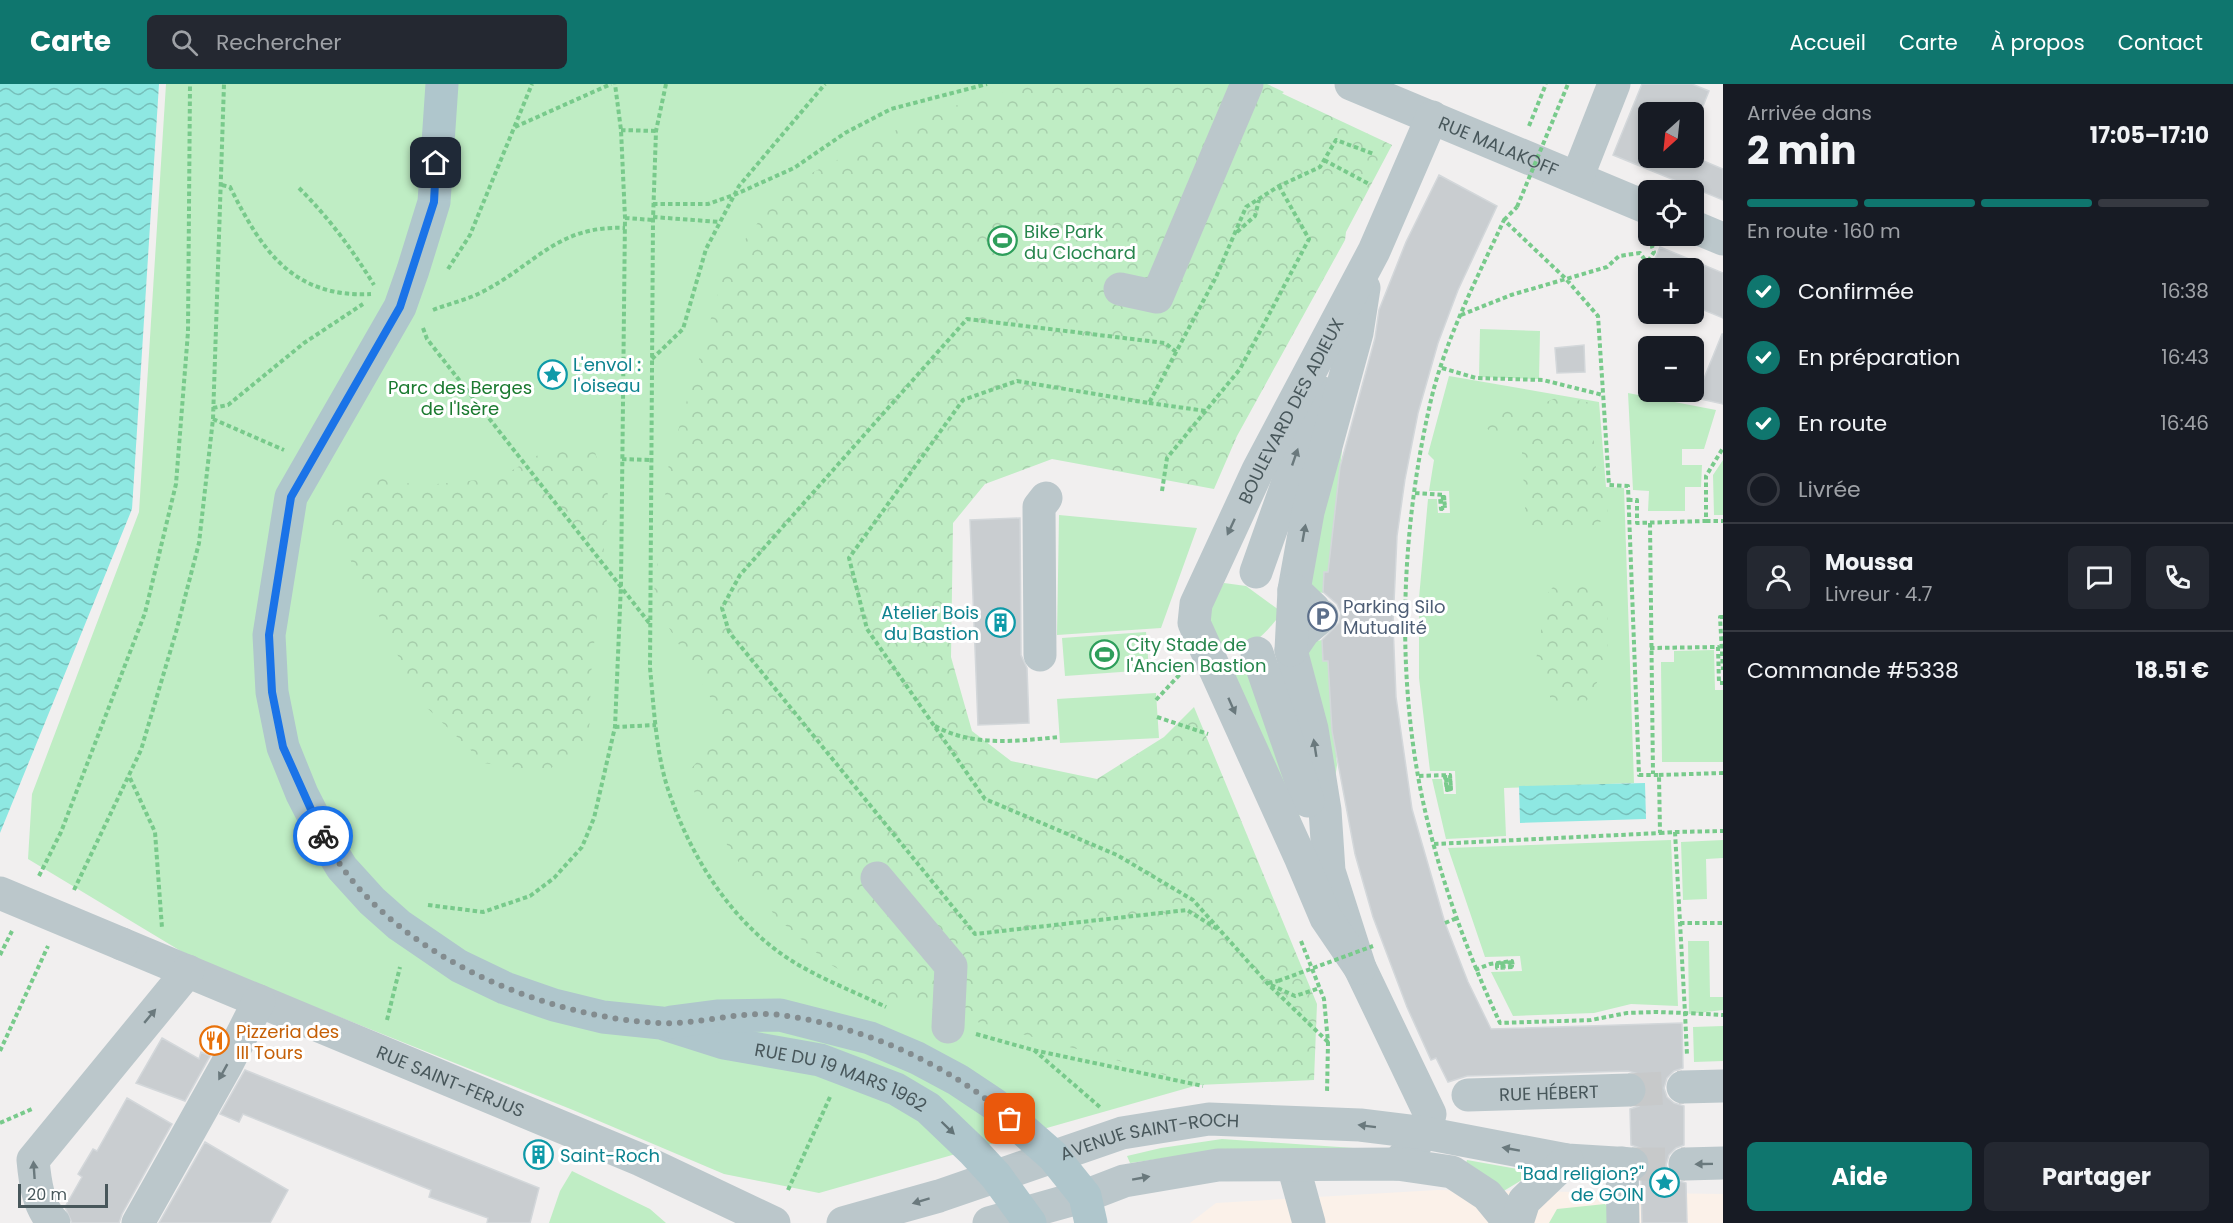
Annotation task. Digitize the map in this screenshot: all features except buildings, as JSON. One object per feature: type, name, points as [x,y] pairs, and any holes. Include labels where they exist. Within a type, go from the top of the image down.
[{"type":"main road","name":"RUE DU 19 MARS 1962","points":[[439,90],[434,202],[400,307],[291,497],[269,635],[272,692],[283,747],[302,794],[342,868],[399,925],[459,966],[505,988],[554,1005],[603,1017],[661,1023],[724,1043],[820,1060],[896,1089],[928,1108],[996,1176],[1027,1217]]},
{"type":"main road","name":"RUE DU 19 MARS 1962","points":[[661,1023],[717,1016],[780,1015],[870,1038],[917,1058],[958,1080],[994,1104],[1053,1156],[1088,1210]]},
{"type":"street","points":[[1120,289],[1157,297],[1247,84]]},
{"type":"street","name":"RUE MALAKOFF","points":[[1351,84],[1577,178],[1638,215]]},
{"type":"street","points":[[1577,178],[1614,84]]},
{"type":"street","name":"BOULEVARD DES ADIEUX","points":[[1367,957],[1326,918],[1198,663],[1194,623],[1196,604],[1258,470],[1374,251],[1432,117]]},
{"type":"street","name":"BOULEVARD DES ADIEUX","points":[[1256,572],[1305,428],[1364,284],[1374,251]]},
{"type":"street","name":"BOULEVARD DES ADIEUX","points":[[1329,871],[1325,810],[1312,729],[1291,650],[1294,590],[1308,512],[1357,333],[1364,284]]},
{"type":"street","points":[[1040,655],[1039,507],[1046,498]]},
{"type":"street","points":[[1210,573],[1256,572],[1271,592],[1293,606],[1322,616]]},
{"type":"street","points":[[1294,590],[1322,616]]},
{"type":"street","points":[[1291,650],[1304,631],[1322,616]]},
{"type":"street","points":[[1198,663],[1232,660],[1257,653],[1280,630],[1322,616]]},
{"type":"street","name":"BOULEVARD DES ADIEUX","points":[[1257,653],[1329,871],[1367,957],[1430,1114],[1425,1133]]},
{"type":"street","points":[[877,878],[951,966],[948,1027]]},
{"type":"street","name":"RUE SAINT-FERJUS","points":[[0,893],[641,1161],[734,1214],[774,1223]]},
{"type":"street","points":[[54,1223],[49,1218],[36,1188],[33,1160],[173,965]]},
{"type":"street","points":[[138,1223],[226,1066],[259,1001]]},
{"type":"street","points":[[1685,1073],[1723,1086]]},
{"type":"street","name":"RUE HÉBERT","points":[[1468,1095],[1629,1090]]},
{"type":"street","name":"AVENUE SAINT-ROCH","points":[[843,1223],[898,1208],[1122,1133],[1209,1119],[1298,1121],[1425,1133]]},
{"type":"street","points":[[1397,1164],[1425,1133],[1567,1160],[1627,1164],[1623,1223]]},
{"type":"street","points":[[1517,1223],[1524,1201],[1567,1160]]},
{"type":"street","points":[[1684,1164],[1723,1163]]},
{"type":"street","name":"AVENUE SAINT-ROCH","points":[[989,1223],[1088,1210],[1124,1181],[1218,1165],[1397,1164],[1452,1172],[1487,1195],[1510,1223]]},
{"type":"street","points":[[1293,1166],[1309,1223]]},
{"type":"path","points":[[35,883],[61,832],[145,613],[176,484],[189,332],[190,84]]},
{"type":"path","points":[[173,965],[162,922],[155,832],[129,778],[141,750],[190,583],[199,543],[213,419],[224,84]]},
{"type":"path","points":[[447,271],[470,235],[532,84]]},
{"type":"path","points":[[514,127],[610,84]]},
{"type":"path","points":[[418,903],[483,912],[530,896],[554,878],[582,848],[594,818],[615,728],[621,584],[625,218],[621,130],[615,84]]},
{"type":"path","points":[[666,84],[656,131],[653,204],[650,668],[656,725],[669,794],[698,857],[735,915],[791,960],[891,1010]]},
{"type":"path","points":[[652,359],[683,329],[706,249],[739,186],[825,84]]},
{"type":"path","points":[[653,204],[708,204],[734,195],[794,168],[845,133],[891,109],[987,84]]},
{"type":"path","points":[[1529,127],[1546,84]]},
{"type":"path","points":[[1568,84],[1517,207],[1504,220],[1461,315],[1431,399],[1415,493],[1407,559],[1408,682],[1419,776],[1434,844],[1457,918],[1475,970],[1500,1023],[1591,1020],[1627,1013],[1723,1015]]},
{"type":"path","points":[[621,130],[656,131]]},
{"type":"path","points":[[1374,154],[1336,140],[1324,160],[1377,189]]},
{"type":"path","points":[[222,185],[230,187],[242,211],[269,251],[298,279],[333,294],[379,294]]},
{"type":"path","points":[[1162,491],[1167,458],[1240,369],[1309,239],[1279,186]]},
{"type":"path","points":[[299,188],[324,212],[351,248],[379,294]]},
{"type":"path","points":[[1234,234],[1255,216],[1259,199]]},
{"type":"path","points":[[625,218],[720,222]]},
{"type":"path","points":[[1504,220],[1566,279],[1598,316],[1609,485],[1628,486],[1639,775],[1723,773]]},
{"type":"path","points":[[428,312],[480,293],[547,247],[580,232],[625,228]]},
{"type":"path","points":[[1461,315],[1511,295],[1607,267],[1619,256],[1640,253],[1645,260],[1649,260],[1654,252],[1652,246]]},
{"type":"path","points":[[213,408],[228,405],[304,343],[379,294]]},
{"type":"path","points":[[1176,352],[1165,343],[967,319],[740,575],[722,608],[729,632],[975,934],[1187,910],[1225,934]]},
{"type":"path","points":[[421,324],[427,339],[651,625]]},
{"type":"path","points":[[1442,368],[1476,378],[1543,380],[1603,395]]},
{"type":"path","points":[[1149,403],[1206,411]]},
{"type":"path","points":[[213,419],[285,451]]},
{"type":"path","points":[[1706,521],[1706,476],[1723,448]]},
{"type":"path","points":[[622,459],[651,460]]},
{"type":"path","points":[[1415,493],[1444,495],[1445,509],[1441,509],[1440,497],[1444,497],[1445,508],[1441,508],[1441,498]]},
{"type":"path","points":[[1628,500],[1637,500],[1637,523],[1723,521]]},
{"type":"path","points":[[1650,523],[1653,774]]},
{"type":"path","points":[[1723,617],[1720,617],[1723,670]]},
{"type":"path","points":[[1650,648],[1718,647],[1719,683],[1723,683]]},
{"type":"path","points":[[1156,700],[1184,670],[1198,663]]},
{"type":"path","points":[[1157,717],[1209,734]]},
{"type":"path","points":[[615,728],[656,725]]},
{"type":"path","points":[[934,726],[950,734],[995,741],[1059,737]]},
{"type":"path","points":[[1419,776],[1450,775],[1451,789],[1447,790],[1445,777],[1450,777],[1451,789],[1447,789],[1446,778]]},
{"type":"path","points":[[1659,775],[1660,833]]},
{"type":"path","points":[[1434,844],[1723,831]]},
{"type":"path","points":[[1675,832],[1685,1073]]},
{"type":"path","points":[[1445,923],[1457,918]]},
{"type":"path","points":[[1680,924],[1723,923]]},
{"type":"path","points":[[0,955],[15,924]]},
{"type":"path","points":[[1299,936],[1324,999],[1328,1042],[1327,1093]]},
{"type":"path","points":[[1268,984],[1367,957]]},
{"type":"path","points":[[1475,970],[1490,964],[1512,962],[1513,966],[1497,968],[1497,964],[1512,962],[1512,966],[1498,967]]},
{"type":"path","points":[[386,1026],[400,968]]},
{"type":"path","points":[[1268,984],[1295,996],[1320,988]]},
{"type":"path","points":[[1268,984],[1328,1042]]},
{"type":"path","points":[[948,1027],[1033,1050],[1207,1087]]},
{"type":"path","points":[[1033,1050],[1103,1110]]},
{"type":"path","points":[[788,1190],[833,1091]]},
{"type":"shaded area","points":[[1437,1190],[1723,1194],[1723,1223],[1190,1223],[1216,1203]]},
{"type":"green space","name":"Parc des Berges de l'Isère","points":[[166,84],[1267,84],[1284,92],[692,607],[1246,1076],[1198,1085],[819,1193],[724,1174],[573,1110],[194,959],[28,859],[32,794],[139,512]]},
{"type":"green space","points":[[1036,84],[1262,84],[1392,145],[1346,232],[1345,240],[1237,436],[1214,489],[1052,459],[985,484],[953,523],[951,657],[972,731],[1011,761],[1097,779],[1164,737],[1194,707],[1317,1004],[1314,1080],[1198,1085],[1106,1057],[885,997],[828,963],[775,916],[697,800],[688,772],[728,727],[653,601],[669,462],[727,263],[786,186],[932,112]]},
{"type":"green space","points":[[1480,329],[1540,331],[1539,379],[1479,377]]},
{"type":"green space","points":[[1449,376],[1599,402],[1606,487],[1624,488],[1634,783],[1504,788],[1506,836],[1446,839],[1432,779],[1442,779],[1444,794],[1456,794],[1455,771],[1430,771],[1419,678],[1419,598],[1428,499],[1437,499],[1438,513],[1450,513],[1449,491],[1429,491],[1434,460],[1428,454]]},
{"type":"green space","points":[[1628,393],[1638,395],[1638,402],[1675,402],[1716,410],[1704,449],[1682,449],[1682,465],[1702,465],[1701,487],[1685,487],[1685,511],[1648,511],[1649,491],[1633,490]]},
{"type":"green space","points":[[1559,396],[1591,403],[1596,469],[1606,497],[1608,516],[1593,527],[1574,534],[1553,531],[1536,536],[1526,525],[1522,452],[1513,439],[1491,432],[1482,424],[1484,410],[1494,404],[1535,405]]},
{"type":"green space","points":[[1339,436],[1342,451],[1328,572],[1324,572],[1323,593],[1312,590],[1305,581]]},
{"type":"green space","points":[[545,451],[595,452],[609,498],[591,674],[589,739],[546,772],[484,763],[419,700],[361,578],[324,516],[373,471],[416,486],[499,478]]},
{"type":"green space","points":[[1723,460],[1723,515],[1714,515],[1713,475]]},
{"type":"green space","points":[[1059,515],[1197,528],[1161,628],[1057,635]]},
{"type":"green space","points":[[1579,579],[1604,592],[1608,624],[1607,652],[1599,678],[1583,707],[1566,707],[1550,701],[1550,692],[1536,660],[1547,594],[1559,580]]},
{"type":"green space","points":[[1224,583],[1246,586],[1279,610],[1280,615],[1266,632],[1251,644],[1233,648],[1213,640],[1207,612]]},
{"type":"green space","name":"City Stade de l'Ancien Bastion","points":[[1146,632],[1149,670],[1065,676],[1062,638]]},
{"type":"green space","points":[[1322,640],[1323,661],[1328,661],[1337,765],[1334,785],[1301,655],[1311,642]]},
{"type":"green space","points":[[1714,650],[1715,690],[1723,690],[1723,762],[1662,762],[1661,662],[1674,662],[1674,651]]},
{"type":"green space","points":[[1221,668],[1248,670],[1327,894]]},
{"type":"green space","points":[[1156,693],[1159,738],[1060,743],[1057,699]]},
{"type":"green space","points":[[1671,840],[1678,1006],[1631,1004],[1594,1013],[1513,1016],[1491,972],[1522,971],[1520,956],[1485,957],[1448,848]]},
{"type":"green space","points":[[1723,840],[1723,858],[1706,859],[1707,899],[1683,900],[1681,842]]},
{"type":"green space","points":[[1688,941],[1709,941],[1710,997],[1723,997],[1723,1010],[1689,1014]]},
{"type":"green space","points":[[1723,1026],[1723,1061],[1694,1062],[1693,1027]]},
{"type":"green space","points":[[1222,1139],[1383,1150],[1179,1156],[1130,1163],[1127,1156],[1161,1148]]},
{"type":"green space","points":[[1467,1160],[1529,1171],[1530,1175],[1502,1192],[1466,1163]]},
{"type":"green space","points":[[572,1171],[650,1209],[666,1223],[549,1223],[560,1191]]},
{"type":"green space","points":[[1605,1204],[1608,1207],[1609,1223],[1549,1223],[1557,1209]]},
{"type":"water","points":[[0,84],[159,84],[132,509],[0,833]]},
{"type":"water","points":[[1645,783],[1646,819],[1520,823],[1519,786]]},
{"type":"tunnel","points":[[1629,1090],[1683,1087]]},
{"type":"tunnel","points":[[1632,1164],[1685,1164]]},
{"type":"way so far","points":[[323,836],[342,868],[372,901],[399,925],[459,966],[505,988],[554,1005],[603,1017],[661,1023],[717,1016],[780,1015],[823,1024],[870,1038],[917,1058],[958,1080],[994,1104],[1010,1119]]},
{"type":"place","name":"Bike Park du Clochard","points":[[1003,241]]},
{"type":"place","name":"L'envol : l'oiseau","points":[[552,374]]},
{"type":"place","name":"Parking Silo Mutualité","points":[[1322,616]]},
{"type":"place","name":"Atelier Bois du Bastion","points":[[1000,622]]},
{"type":"place","name":"City Stade de l'Ancien Bastion","points":[[1105,654]]},
{"type":"place","name":"Pizzeria des III Tours","points":[[215,1041]]},
{"type":"place","name":"Saint-Roch","points":[[539,1155]]},
{"type":"place","name":"\"Bad religion?\" de GOIN","points":[[1665,1183]]},
{"type":"route","points":[[323,836],[302,794],[283,747],[272,692],[269,635],[291,497],[400,307],[434,202],[436,163]]}]
